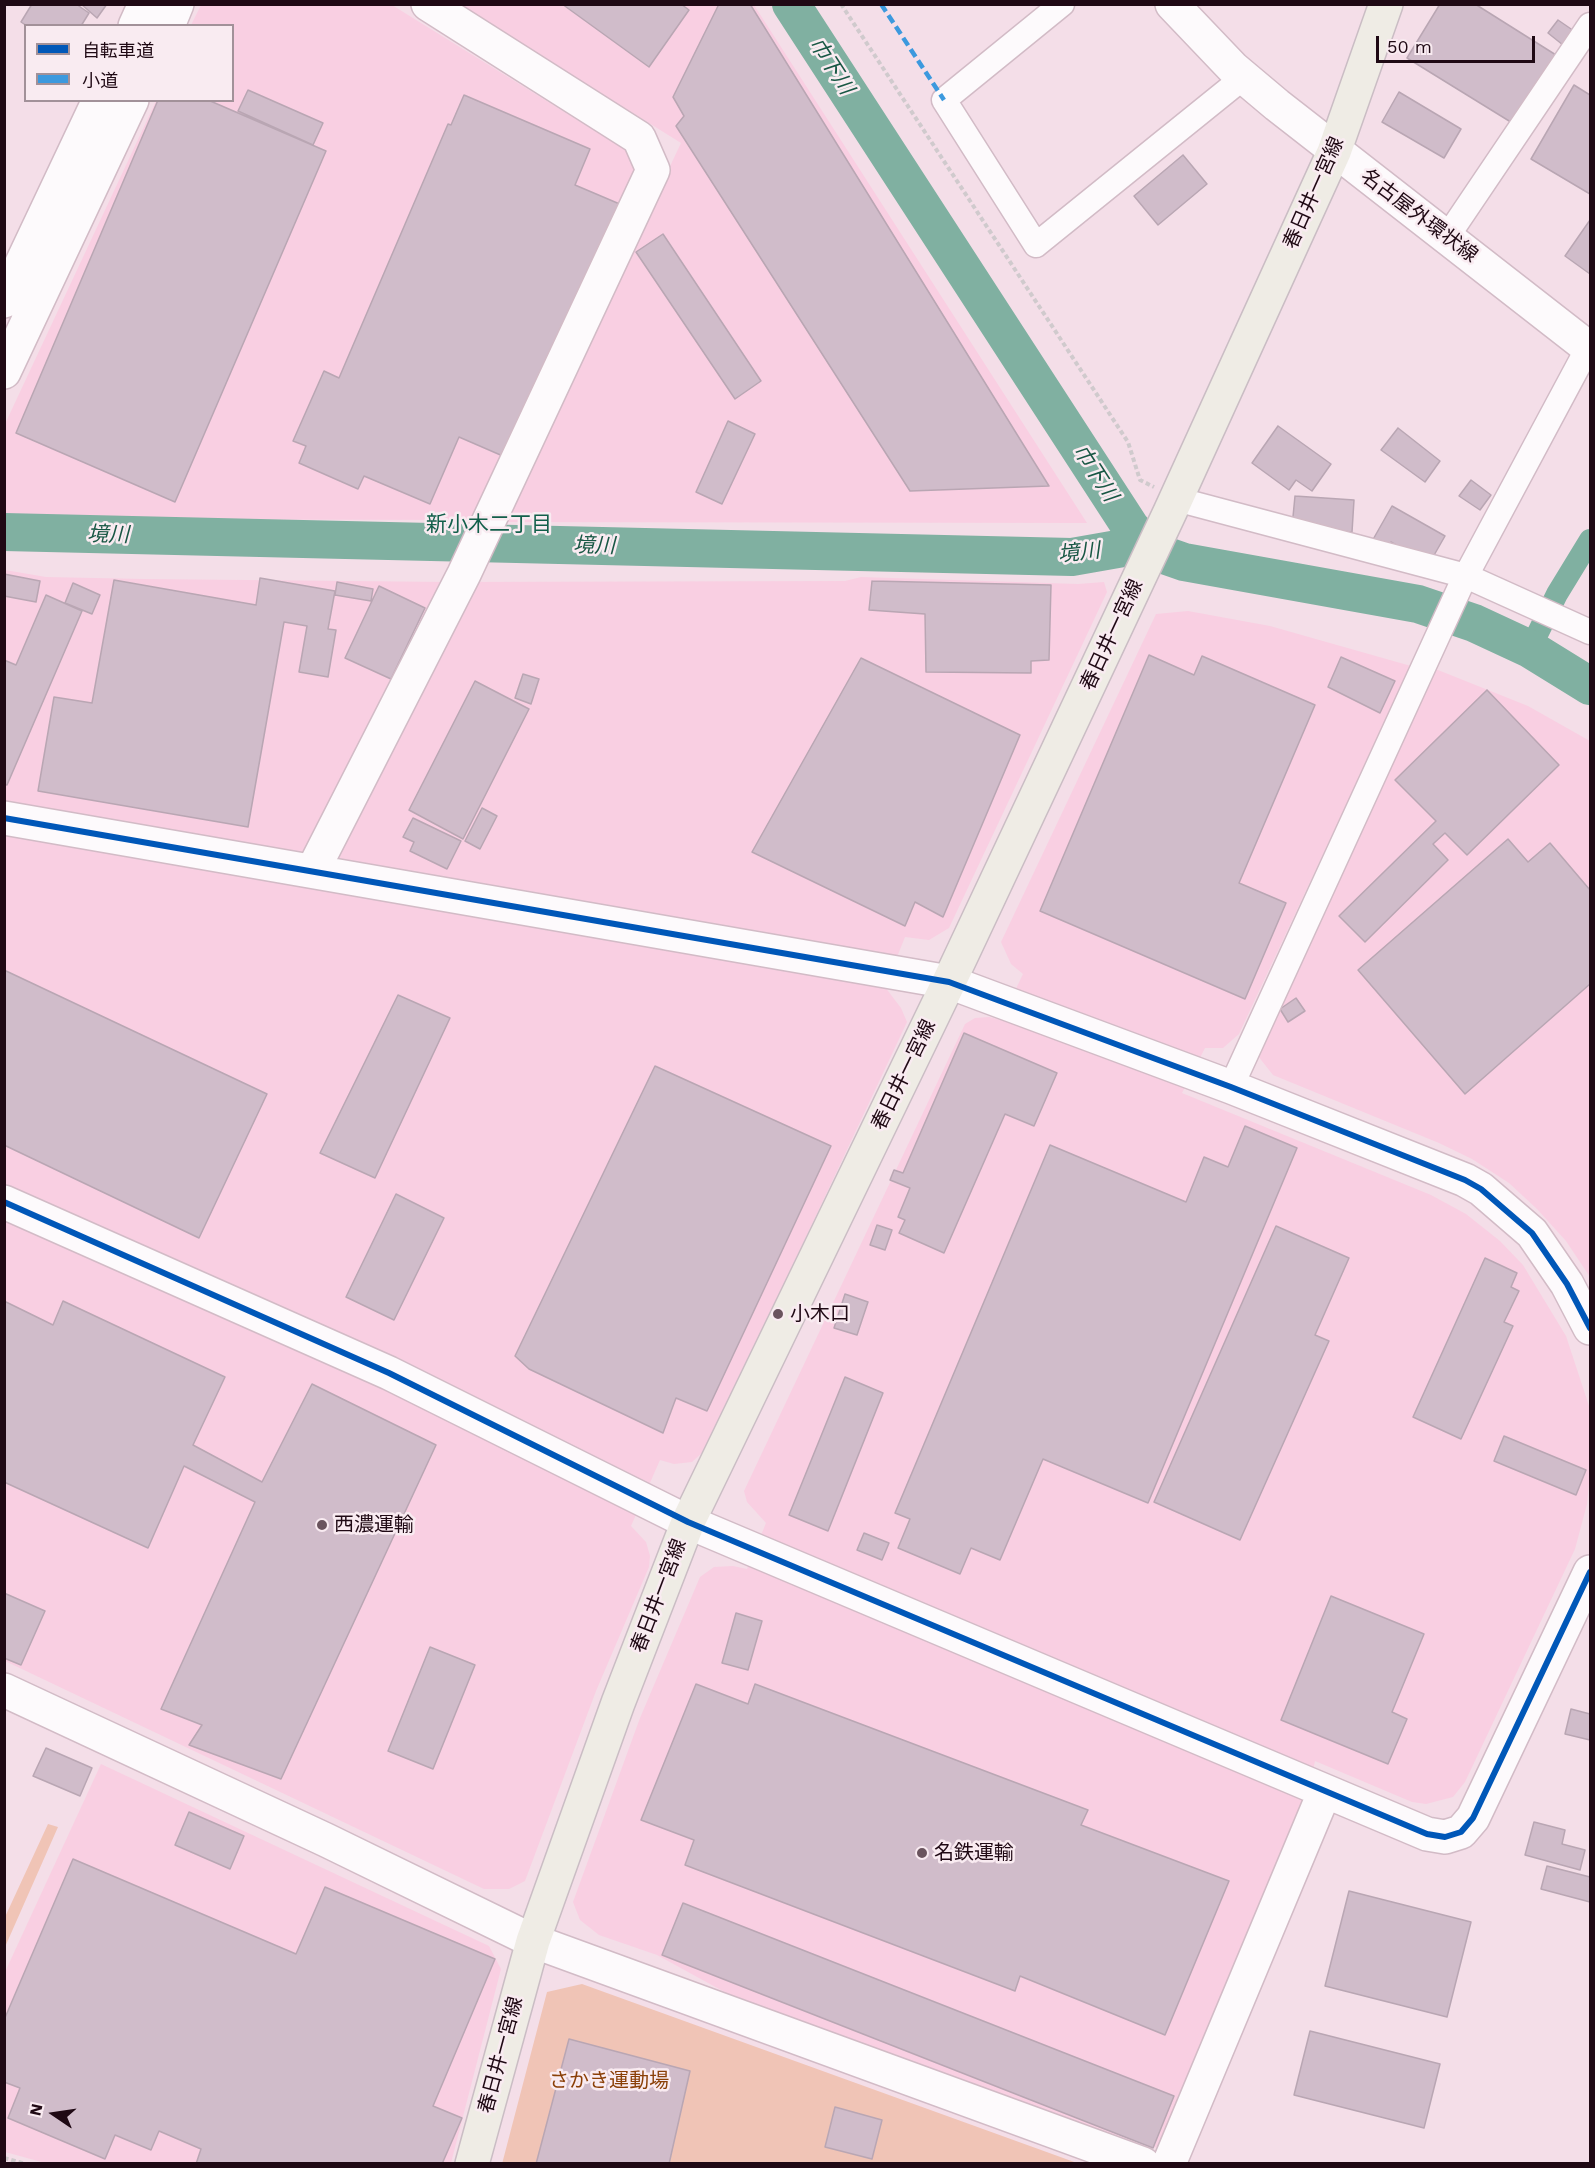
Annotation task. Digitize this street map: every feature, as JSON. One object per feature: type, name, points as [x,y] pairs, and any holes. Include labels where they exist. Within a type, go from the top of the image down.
[{"type":"main road","name":"春日井一宮線","points":[[472,2163],[533,1941],[618,1703],[688,1522],[949,982],[1173,505],[1334,152],[1386,4]]},
{"type":"street","points":[[136,24],[145,4]]},
{"type":"street","points":[[169,24],[177,4]]},
{"type":"street","points":[[313,870],[489,523],[653,170],[639,138],[428,4]]},
{"type":"street","points":[[1062,4],[944,100],[1036,245],[1244,77]]},
{"type":"street","name":"名古屋外環状線","points":[[1172,4],[1244,77],[1334,152],[1590,347]]},
{"type":"street","points":[[1447,237],[1590,25]]},
{"type":"street","points":[[4,301],[12,266],[98,102]]},
{"type":"street","points":[[4,372],[131,102]]},
{"type":"street","points":[[1232,1087],[1463,581],[1590,347]]},
{"type":"street","points":[[1173,505],[1463,581],[1537,608],[1590,632]]},
{"type":"street","points":[[4,818],[949,982],[1232,1087],[1465,1180],[1480,1189],[1532,1233],[1567,1284],[1590,1328]]},
{"type":"street","points":[[4,1202],[389,1373],[688,1522],[1324,1793],[1427,1834],[1445,1837],[1461,1832],[1484,1801],[1590,1572]]},
{"type":"street","points":[[4,1690],[326,1840],[533,1941],[1143,2163]]},
{"type":"street","points":[[1169,2163],[1324,1793]]},
{"type":"path","points":[[842,4],[1128,442],[1140,480],[1173,505]]},
{"type":"path","points":[[4,2158],[26,2163]]},
{"type":"shaded area","points":[[201,5],[392,5],[629,152],[638,166],[477,520],[49,519],[5,513],[5,424],[156,102],[234,102],[234,24],[192,24]]},
{"type":"shaded area","points":[[460,5],[754,5],[1087,523],[502,522],[681,143]]},
{"type":"shaded area","points":[[5,570],[46,577],[144,579],[449,582],[845,581],[861,577],[1078,584],[1104,582],[1107,592],[949,928],[929,940],[905,937],[885,987],[901,1008],[907,1022],[713,1435],[704,1451],[692,1462],[674,1464],[660,1460],[631,1526],[646,1542],[650,1556],[649,1567],[596,1691],[525,1881],[509,1889],[484,1889],[5,1661]]},
{"type":"shaded area","points":[[1188,611],[1270,626],[1411,666],[1239,1034],[1223,1048],[1205,1048],[1182,1093],[1431,1195],[1466,1214],[1500,1241],[1523,1265],[1566,1336],[1589,1406],[1590,1474],[1587,1504],[1575,1549],[1465,1782],[1453,1797],[1426,1804],[1412,1802],[1315,1761],[1304,1812],[1170,2143],[1153,2148],[1140,2156],[805,2036],[657,1955],[599,1935],[580,1920],[573,1902],[640,1718],[700,1577],[714,1567],[733,1566],[747,1569],[766,1523],[747,1502],[744,1491],[965,1024],[975,1018],[989,1017],[1001,1020],[1023,974],[1011,964],[1001,942],[1156,614]]},
{"type":"shaded area","points":[[1433,668],[1528,706],[1590,741],[1590,1277],[1566,1241],[1509,1183],[1472,1159],[1439,1143],[1273,1075],[1258,1056]]},
{"type":"shaded area","points":[[101,1764],[489,1946],[501,1969],[451,2163],[49,2164],[5,2152],[5,1972]]},
{"type":"green space","points":[[48,1824],[58,1827],[5,1947],[5,1917]]},
{"type":"green space","name":"さかき運動場","points":[[582,1984],[1077,2163],[502,2164],[547,1992]]},
{"type":"building","points":[[32,4],[76,4],[89,13],[82,24],[24,24],[21,22]]},
{"type":"building","points":[[81,4],[107,4],[97,18]]},
{"type":"building","points":[[562,4],[681,4],[689,10],[649,67]]},
{"type":"building","points":[[719,4],[750,4],[1049,486],[910,491],[676,126],[684,116],[673,97]]},
{"type":"building","points":[[1440,4],[1475,4],[1556,55],[1514,124],[1407,58]]},
{"type":"building","points":[[1558,20],[1574,31],[1563,45],[1548,33]]},
{"type":"building","points":[[1574,85],[1590,95],[1590,194],[1531,159]]},
{"type":"building","points":[[248,90],[323,123],[313,145],[238,111]]},
{"type":"building","points":[[1399,92],[1461,129],[1444,158],[1382,122]]},
{"type":"building","points":[[464,95],[590,149],[575,185],[622,205],[512,460],[459,437],[430,504],[364,476],[358,489],[299,463],[306,446],[293,441],[324,371],[339,378],[448,124],[451,125]]},
{"type":"building","points":[[157,102],[213,102],[326,151],[175,502],[16,433]]},
{"type":"building","points":[[1183,155],[1207,184],[1158,225],[1134,196]]},
{"type":"building","points":[[1590,220],[1590,274],[1565,256]]},
{"type":"building","points":[[663,234],[761,381],[735,399],[636,252]]},
{"type":"building","points":[[728,421],[755,434],[722,504],[696,492]]},
{"type":"building","points":[[1278,426],[1331,464],[1312,491],[1296,480],[1289,490],[1252,463]]},
{"type":"building","points":[[1398,428],[1440,461],[1425,482],[1381,450]]},
{"type":"building","points":[[1471,480],[1491,495],[1480,510],[1459,496]]},
{"type":"building","points":[[1295,496],[1354,500],[1352,532],[1292,527]]},
{"type":"building","points":[[1392,506],[1445,536],[1429,564],[1391,542],[1386,551],[1371,543]]},
{"type":"building","points":[[4,574],[40,581],[36,602],[4,596]]},
{"type":"building","points":[[260,578],[335,591],[328,629],[336,630],[328,677],[299,672],[307,626],[284,622],[248,827],[38,791],[54,697],[92,703],[114,580],[256,605]]},
{"type":"building","points":[[872,581],[1051,585],[1049,660],[1031,661],[1031,673],[926,672],[925,614],[869,610]]},
{"type":"building","points":[[337,582],[373,589],[371,601],[335,595]]},
{"type":"building","points":[[73,583],[100,595],[92,614],[65,603]]},
{"type":"building","points":[[379,586],[425,608],[391,679],[345,658]]},
{"type":"building","points":[[46,595],[82,611],[7,785],[4,784],[4,660],[16,665]]},
{"type":"building","points":[[1149,655],[1194,675],[1202,656],[1315,705],[1239,883],[1286,903],[1245,999],[1040,911]]},
{"type":"building","points":[[1341,657],[1395,681],[1380,713],[1328,687]]},
{"type":"building","points":[[861,658],[1020,735],[943,917],[915,902],[905,926],[752,852]]},
{"type":"building","points":[[523,674],[539,679],[531,704],[515,698]]},
{"type":"building","points":[[475,681],[529,709],[463,839],[409,810]]},
{"type":"building","points":[[1487,690],[1559,765],[1467,855],[1445,833],[1433,844],[1448,860],[1365,942],[1339,916],[1436,821],[1395,780]]},
{"type":"building","points":[[482,808],[497,816],[480,849],[465,841]]},
{"type":"building","points":[[413,818],[461,841],[447,869],[410,851],[414,842],[403,837]]},
{"type":"building","points":[[1508,839],[1528,862],[1550,843],[1590,890],[1590,984],[1465,1094],[1358,970]]},
{"type":"building","points":[[4,970],[267,1094],[199,1238],[4,1145]]},
{"type":"building","points":[[398,995],[450,1018],[375,1178],[320,1153]]},
{"type":"building","points":[[1296,998],[1305,1011],[1288,1022],[1280,1009]]},
{"type":"building","points":[[964,1033],[1057,1073],[1034,1126],[1005,1114],[944,1253],[899,1233],[905,1220],[898,1217],[910,1188],[890,1180],[894,1170],[903,1173]]},
{"type":"building","points":[[655,1066],[831,1146],[707,1411],[676,1398],[663,1433],[529,1369],[515,1356]]},
{"type":"building","points":[[1245,1126],[1297,1148],[1148,1503],[1043,1459],[1000,1560],[971,1548],[960,1574],[898,1548],[910,1519],[895,1513],[1050,1145],[1186,1202],[1204,1157],[1228,1167]]},
{"type":"building","points":[[396,1194],[444,1218],[394,1320],[346,1297]]},
{"type":"building","points":[[877,1225],[892,1230],[885,1250],[870,1245]]},
{"type":"building","points":[[1276,1226],[1349,1258],[1315,1335],[1329,1341],[1240,1540],[1154,1502]]},
{"type":"building","points":[[1485,1258],[1517,1273],[1511,1287],[1519,1291],[1504,1322],[1513,1326],[1461,1439],[1413,1417]]},
{"type":"building","points":[[845,1294],[868,1302],[857,1335],[834,1328]]},
{"type":"building","name":"西濃運輸","points":[[4,1301],[53,1325],[63,1301],[225,1377],[193,1445],[262,1482],[312,1384],[436,1445],[281,1779],[189,1745],[202,1725],[161,1709],[255,1502],[184,1466],[148,1548],[4,1482]]},
{"type":"building","points":[[845,1377],[883,1393],[828,1531],[789,1515]]},
{"type":"building","points":[[1504,1436],[1586,1470],[1576,1495],[1494,1461]]},
{"type":"building","points":[[864,1533],[889,1543],[882,1560],[857,1550]]},
{"type":"building","points":[[4,1593],[45,1611],[21,1665],[4,1658]]},
{"type":"building","points":[[1331,1596],[1424,1634],[1392,1712],[1407,1719],[1388,1764],[1281,1720]]},
{"type":"building","points":[[736,1613],[762,1621],[748,1670],[722,1663]]},
{"type":"building","points":[[430,1647],[475,1665],[433,1769],[388,1751]]},
{"type":"building","name":"名鉄運輸","points":[[696,1684],[748,1704],[755,1684],[1088,1810],[1081,1825],[1229,1881],[1165,2035],[1020,1976],[1015,1991],[685,1865],[694,1840],[641,1820]]},
{"type":"building","points":[[1571,1709],[1590,1714],[1590,1740],[1565,1734]]},
{"type":"building","points":[[46,1748],[92,1768],[80,1796],[33,1776]]},
{"type":"building","points":[[189,1812],[244,1836],[230,1869],[175,1845]]},
{"type":"building","points":[[1534,1822],[1565,1830],[1562,1844],[1585,1850],[1580,1870],[1525,1855]]},
{"type":"building","points":[[73,1859],[296,1954],[325,1887],[495,1959],[433,2106],[462,2118],[442,2164],[196,2164],[201,2149],[159,2131],[151,2150],[115,2135],[105,2159],[8,2118],[20,2088],[4,2082],[4,2020]]},
{"type":"building","points":[[1547,1866],[1590,1877],[1590,1902],[1541,1889]]},
{"type":"building","points":[[1349,1891],[1471,1922],[1447,2017],[1325,1986]]},
{"type":"building","points":[[683,1903],[1174,2096],[1153,2148],[662,1955]]},
{"type":"building","points":[[1310,2031],[1440,2064],[1424,2128],[1294,2095]]},
{"type":"building","points":[[569,2039],[690,2071],[669,2164],[536,2164]]},
{"type":"building","points":[[835,2107],[882,2120],[872,2159],[825,2147]]},
{"type":"waterway","name":"巾下川","points":[[791,4],[1131,528],[1146,544],[1164,555],[1184,562],[1418,604],[1474,623],[1530,649],[1590,686]]},
{"type":"waterway","name":"境川","points":[[4,532],[1072,557],[1146,544]]},
{"type":"waterway","points":[[1530,649],[1557,594],[1590,540]]},
{"type":"marked path","points":[[881,4],[944,100]]},
{"type":"cycle path","points":[[4,818],[949,982],[1231,1087],[1465,1180],[1481,1189],[1532,1233],[1567,1284],[1590,1328]]},
{"type":"cycle path","points":[[4,1202],[389,1373],[688,1522],[1427,1834],[1445,1837],[1461,1832],[1473,1818],[1590,1572]]},
{"type":"place","name":"小木口","points":[[778,1314]]},
{"type":"place","name":"西濃運輸","points":[[322,1525]]},
{"type":"place","name":"名鉄運輸","points":[[922,1853]]},
{"type":"district","name":"新小木二丁目","points":[[489,525]]}]
